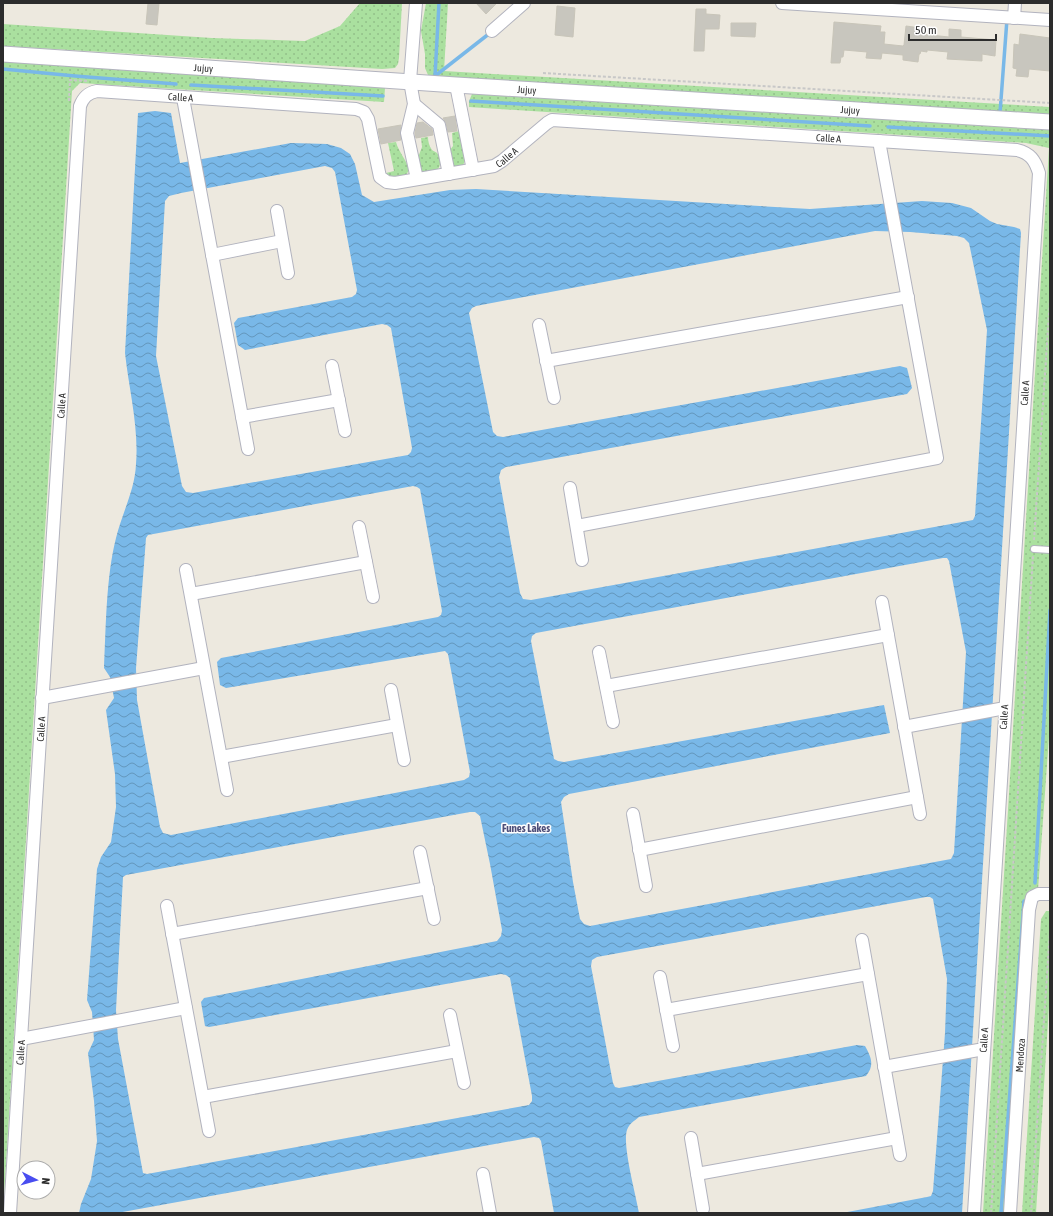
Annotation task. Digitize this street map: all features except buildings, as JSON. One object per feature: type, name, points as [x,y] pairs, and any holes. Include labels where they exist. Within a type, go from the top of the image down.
[{"type":"street","points":[[416,3],[410,80],[414,104],[407,133],[417,179]]},
{"type":"street","points":[[492,31],[524,3]]},
{"type":"street","points":[[782,3],[1050,20]]},
{"type":"street","points":[[1014,18],[1015,3]]},
{"type":"street","name":"Jujuy","points":[[3,54],[1050,122]]},
{"type":"street","points":[[456,84],[473,170]]},
{"type":"street","name":"Calle A","points":[[10,1213],[80,106],[90,92],[97,91],[360,110],[364,112],[368,119],[380,177],[387,182],[395,183],[494,166],[502,162],[552,120],[1017,150],[1025,152],[1032,158],[1039,173],[974,1213]]},
{"type":"street","points":[[183,98],[248,449]]},
{"type":"street","points":[[414,104],[439,126],[449,174]]},
{"type":"street","points":[[577,526],[937,458],[879,141]]},
{"type":"street","points":[[277,211],[288,273]]},
{"type":"street","points":[[212,255],[282,241]]},
{"type":"street","points":[[546,361],[908,297]]},
{"type":"street","points":[[540,325],[554,398]]},
{"type":"street","points":[[332,366],[345,431]]},
{"type":"street","points":[[242,417],[339,400]]},
{"type":"street","points":[[570,488],[582,560]]},
{"type":"street","points":[[359,527],[373,597]]},
{"type":"street","points":[[190,594],[366,562]]},
{"type":"street","points":[[186,570],[227,790]]},
{"type":"street","points":[[882,602],[920,814]]},
{"type":"street","points":[[606,686],[888,635]]},
{"type":"street","points":[[599,652],[613,722]]},
{"type":"street","points":[[42,698],[204,668]]},
{"type":"street","points":[[391,690],[404,760]]},
{"type":"street","points":[[904,727],[1005,708]]},
{"type":"street","points":[[221,757],[398,725]]},
{"type":"street","points":[[639,850],[917,797]]},
{"type":"street","points":[[633,814],[646,886]]},
{"type":"street","points":[[420,852],[434,919]]},
{"type":"street","points":[[172,934],[428,888]]},
{"type":"street","name":"Mendoza","points":[[1010,1213],[1030,910],[1032,897],[1038,894],[1050,894]]},
{"type":"street","points":[[167,906],[209,1131]]},
{"type":"street","points":[[862,940],[900,1155]]},
{"type":"street","points":[[666,1010],[868,974]]},
{"type":"street","points":[[660,977],[673,1046]]},
{"type":"street","points":[[21,1039],[186,1008]]},
{"type":"street","points":[[450,1015],[464,1083]]},
{"type":"street","points":[[884,1067],[984,1049]]},
{"type":"street","points":[[203,1097],[457,1051]]},
{"type":"street","points":[[690,1138],[703,1209]]},
{"type":"street","points":[[697,1174],[897,1138]]},
{"type":"street","points":[[483,1174],[488,1213]]},
{"type":"lane","points":[[1034,549],[1050,550]]},
{"type":"path","points":[[543,73],[1050,103]]},
{"type":"path","points":[[991,1213],[1050,298]]},
{"type":"path","points":[[1031,1213],[1050,930]]},
{"type":"green space","points":[[360,3],[402,3],[399,58],[398,64],[395,68],[382,69],[3,46],[3,24],[212,38],[305,41],[340,26]]},
{"type":"green space","points":[[426,3],[448,3],[444,71],[1050,107],[1050,117],[432,78],[428,75],[425,68],[425,54],[421,31]]},
{"type":"green space","points":[[3,59],[383,85],[385,88],[384,102],[80,83],[72,91],[3,1213]]},
{"type":"green space","points":[[472,94],[1050,130],[1050,723],[1038,890],[1030,890],[1028,892],[1006,1213],[983,1213],[1049,148],[1026,143],[469,107],[469,101]]},
{"type":"green space","points":[[459,131],[465,161],[463,165],[455,167],[452,165],[450,150],[453,146],[452,133]]},
{"type":"green space","points":[[428,137],[430,147],[437,153],[440,163],[438,169],[423,172],[420,170],[417,160],[422,147],[421,138]]},
{"type":"green space","points":[[396,142],[409,170],[406,175],[392,178],[386,173],[394,171],[388,143]]},
{"type":"green space","points":[[1046,911],[1050,911],[1050,990],[1036,1213],[1022,1213],[1041,919]]},
{"type":"water","points":[[155,111],[171,113],[180,163],[291,143],[327,144],[341,148],[350,154],[355,164],[362,195],[374,202],[450,190],[476,189],[810,209],[922,201],[952,203],[971,208],[997,224],[1020,229],[1021,233],[962,1213],[842,1213],[927,1197],[931,1196],[933,1191],[945,1033],[947,979],[933,899],[926,897],[597,957],[592,960],[591,966],[615,1087],[619,1088],[857,1045],[865,1046],[871,1061],[869,1072],[866,1076],[639,1117],[629,1126],[627,1130],[626,1147],[639,1213],[554,1213],[541,1141],[539,1138],[534,1137],[117,1213],[79,1213],[91,1179],[97,1141],[88,1053],[94,1040],[92,1012],[87,1000],[97,869],[101,857],[111,842],[116,807],[115,774],[106,710],[114,698],[110,677],[104,668],[107,602],[113,553],[116,538],[133,483],[137,450],[135,422],[125,353],[138,113]],"holes":[[[325,166],[332,168],[335,172],[357,290],[356,294],[352,297],[238,318],[234,323],[238,345],[245,350],[382,324],[387,325],[391,328],[412,448],[408,455],[193,493],[186,492],[182,486],[156,356],[165,201],[169,196]],[[875,231],[910,232],[957,236],[964,238],[969,243],[987,330],[975,516],[973,520],[531,600],[523,599],[520,593],[499,477],[501,470],[506,467],[907,394],[912,388],[907,368],[900,366],[503,437],[497,436],[493,432],[469,313],[472,308],[476,306]],[[413,486],[420,489],[442,611],[441,615],[438,617],[221,658],[217,662],[220,685],[226,688],[445,651],[448,654],[470,772],[469,777],[464,780],[171,835],[163,833],[160,827],[137,700],[136,668],[146,538],[148,535]],[[947,558],[949,561],[966,652],[954,853],[951,859],[590,926],[584,924],[580,919],[573,882],[561,802],[564,797],[569,794],[890,733],[884,705],[564,762],[558,761],[554,759],[531,641],[532,636],[536,633]],[[475,812],[480,816],[502,930],[501,936],[497,941],[204,998],[201,1002],[205,1026],[209,1027],[501,974],[506,975],[510,978],[532,1101],[529,1105],[147,1174],[143,1173],[118,1039],[116,1010],[123,877],[126,875]]]},
{"type":"waterway","points":[[435,76],[439,3]]},
{"type":"waterway","points":[[1000,113],[1007,19]]},
{"type":"waterway","points":[[435,76],[490,33]]},
{"type":"waterway","points":[[3,69],[176,84]]},
{"type":"waterway","points":[[191,85],[383,96]]},
{"type":"waterway","points":[[471,101],[870,126]]},
{"type":"waterway","points":[[888,127],[1050,136]]},
{"type":"waterway","points":[[1035,883],[1050,610]]},
{"type":"waterway","points":[[1001,1213],[1024,901]]},
{"type":"district","name":"Funes Lakes","points":[[526,828]]}]
